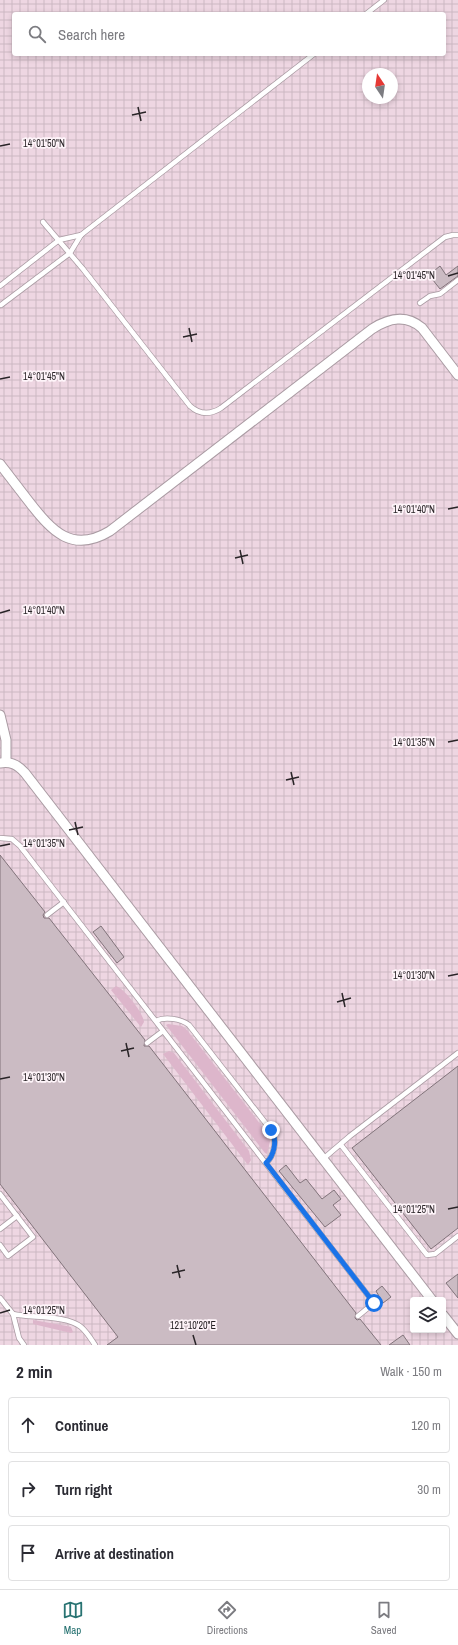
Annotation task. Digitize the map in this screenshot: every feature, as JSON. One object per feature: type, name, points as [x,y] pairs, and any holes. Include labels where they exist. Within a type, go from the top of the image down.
[{"type":"street","points":[[0,464],[54,531],[74,540],[89,540],[110,532],[381,323],[401,319],[416,323],[422,328],[458,375]]},
{"type":"street","points":[[0,715],[6,740],[3,762],[16,764],[25,773],[430,1297]]},
{"type":"street","points":[[446,1319],[458,1334]]},
{"type":"lane","points":[[369,12],[384,0]]},
{"type":"lane","points":[[1,305],[70,253],[81,235],[311,56]]},
{"type":"lane","points":[[43,222],[70,253],[190,406],[197,411],[206,413],[221,408],[445,237],[458,235]]},
{"type":"lane","points":[[0,286],[59,240],[81,235]]},
{"type":"lane","points":[[420,302],[430,296],[440,294],[458,280]]},
{"type":"lane","points":[[0,838],[12,839],[20,846],[374,1303],[358,1316]]},
{"type":"lane","points":[[47,915],[64,902]]},
{"type":"lane","points":[[156,1022],[161,1019],[169,1019],[179,1020],[189,1025],[271,1130],[275,1138],[273,1152],[272,1156],[266,1163]]},
{"type":"lane","points":[[147,1043],[163,1031]]},
{"type":"lane","points":[[323,1159],[350,1136],[458,1053]]},
{"type":"lane","points":[[341,1145],[425,1254],[429,1256],[435,1254],[458,1236]]},
{"type":"lane","points":[[0,1195],[33,1237],[8,1256],[0,1245]]},
{"type":"lane","points":[[0,1229],[17,1216]]},
{"type":"lane","points":[[0,1298],[13,1314],[20,1338],[24,1345]]},
{"type":"lane","points":[[13,1314],[38,1316],[73,1322],[81,1327],[95,1345]]},
{"type":"shaded area","points":[[0,0],[458,0],[458,1345],[0,1345]]},
{"type":"shaded area","points":[[116,986],[129,996],[137,1007],[144,1022],[141,1027],[111,990]]},
{"type":"shaded area","points":[[166,1025],[182,1026],[187,1030],[268,1134],[270,1141],[267,1154]]},
{"type":"shaded area","points":[[169,1051],[174,1053],[249,1151],[251,1160],[248,1165],[163,1054]]},
{"type":"shaded area","points":[[33,1320],[71,1327],[73,1332],[71,1333],[33,1324]]},
{"type":"building","points":[[440,266],[446,275],[458,266],[458,276],[440,289],[429,275]]},
{"type":"building","points":[[0,855],[45,912],[43,915],[44,918],[49,918],[145,1040],[144,1046],[149,1046],[356,1313],[355,1318],[357,1320],[360,1319],[381,1345],[107,1345],[118,1337],[0,1184]]},
{"type":"building","points":[[101,926],[124,957],[117,963],[93,932]]},
{"type":"building","points":[[458,1066],[458,1228],[431,1249],[352,1148]]},
{"type":"building","points":[[286,1165],[300,1183],[306,1179],[322,1199],[334,1190],[341,1199],[333,1205],[341,1215],[325,1227],[279,1171]]},
{"type":"building","points":[[458,1274],[458,1298],[446,1283]]},
{"type":"building","points":[[382,1286],[391,1297],[383,1303],[376,1291]]},
{"type":"building","points":[[403,1335],[410,1345],[389,1345]]},
{"type":"route","points":[[271,1130],[275,1138],[273,1152],[272,1156],[266,1163],[374,1303]]}]
